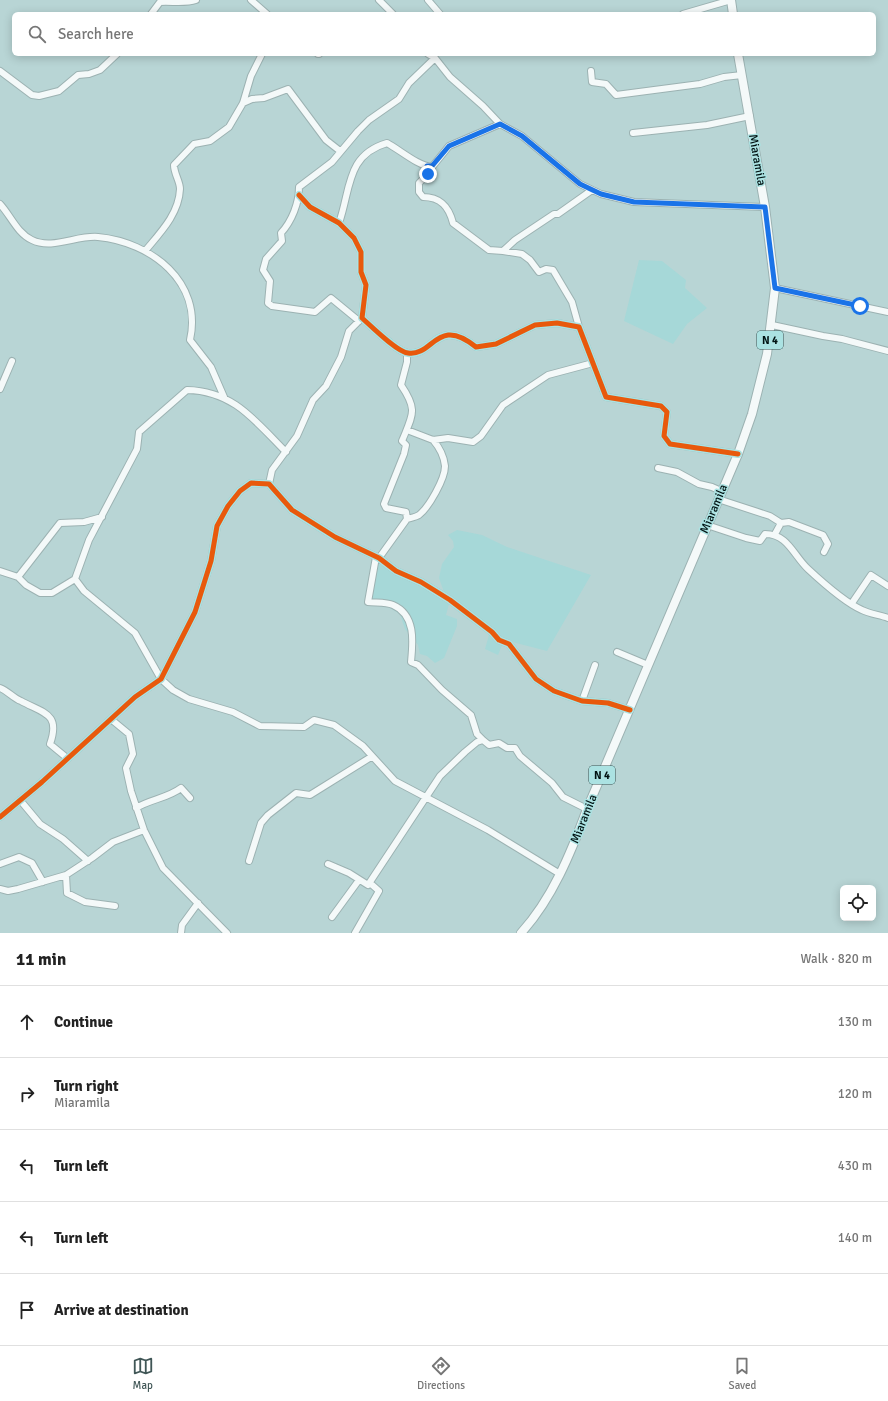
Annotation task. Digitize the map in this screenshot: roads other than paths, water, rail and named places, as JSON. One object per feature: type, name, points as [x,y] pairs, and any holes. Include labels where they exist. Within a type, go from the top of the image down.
[{"type":"main road","points":[[731,0],[733,12]]},
{"type":"main road","name":"Miaramila","points":[[521,933],[532,921],[560,874],[574,846],[587,809],[738,454],[752,414],[768,354],[775,288],[765,207],[738,56]]},
{"type":"street","points":[[152,12],[160,2],[184,2],[196,0]]},
{"type":"street","points":[[251,0],[264,12]]},
{"type":"street","points":[[378,0],[391,12]]},
{"type":"street","points":[[428,0],[438,12]]},
{"type":"street","points":[[690,12],[731,0]]},
{"type":"street","points":[[0,71],[32,95],[39,96],[59,91],[78,74],[89,74],[100,70],[115,56]]},
{"type":"street","points":[[145,251],[171,220],[180,188],[174,173],[174,165],[194,144],[210,141],[230,127],[243,103],[251,76],[261,56]]},
{"type":"street","points":[[432,56],[435,58],[450,77],[483,106],[500,124],[522,136],[580,184],[592,190],[601,194],[634,202],[765,207]]},
{"type":"street","points":[[435,58],[409,83],[399,99],[369,120],[340,151],[332,162],[299,187],[299,195],[288,223],[281,233],[282,240],[266,259],[263,270],[270,281],[268,303],[272,306],[315,312],[331,298],[386,340],[407,353],[417,353],[439,337],[452,335],[466,338],[476,347],[496,344],[535,325],[557,323],[579,327]]},
{"type":"street","points":[[591,71],[592,82],[606,84],[616,95],[700,84],[724,77],[742,76]]},
{"type":"street","points":[[243,103],[252,99],[264,98],[288,89],[326,140],[340,151]]},
{"type":"street","points":[[633,133],[708,124],[750,116]]},
{"type":"street","points":[[339,223],[354,166],[374,147],[387,143],[427,166],[432,166],[449,146],[500,124]]},
{"type":"street","points":[[427,166],[428,174],[419,184],[419,192],[423,198],[433,197],[440,202],[450,211],[453,223],[473,240],[489,250],[522,254],[530,260],[539,272],[546,269],[553,270],[572,302],[579,327],[606,397],[662,406],[667,412],[664,436],[670,444],[738,454]]},
{"type":"street","points":[[503,251],[515,240],[554,214],[558,214],[592,190]]},
{"type":"street","points":[[269,484],[272,470],[297,436],[313,400],[326,386],[341,356],[350,331],[360,319],[366,285],[361,272],[361,252],[354,238],[339,223],[310,207],[299,195]]},
{"type":"street","points":[[0,204],[11,222],[32,240],[52,244],[71,239],[97,237],[124,242],[145,251],[166,264],[182,283],[192,314],[194,324],[190,340],[211,367],[224,397]]},
{"type":"street","points":[[775,288],[888,312]]},
{"type":"street","points":[[772,325],[842,339],[888,351]]},
{"type":"street","points":[[407,353],[407,362],[401,385],[411,400],[412,420],[402,441],[406,445],[404,454],[384,504],[386,508],[406,512],[407,519]]},
{"type":"street","points":[[0,390],[12,361]]},
{"type":"street","points":[[407,430],[433,440],[448,438],[472,442],[482,436],[503,405],[548,375],[593,363]]},
{"type":"street","points":[[0,571],[18,576],[26,585],[40,593],[52,593],[74,579],[90,540],[137,448],[140,432],[187,390],[202,390],[224,397],[245,411],[286,452]]},
{"type":"street","points":[[433,440],[440,449],[443,460],[443,476],[429,502],[418,516],[407,519],[378,557],[368,602],[393,605],[408,619],[412,631],[413,644],[411,662],[418,665],[442,690],[471,714],[477,734],[483,740],[489,745],[499,743],[507,748],[515,748],[520,756],[552,782],[563,797],[587,809]]},
{"type":"street","points":[[658,468],[677,472],[699,484],[721,491]]},
{"type":"street","points":[[0,817],[112,720],[135,697],[161,679],[195,612],[211,561],[217,526],[228,506],[240,491],[251,483],[269,484],[292,510],[335,537],[378,557],[396,571],[421,582],[450,600],[492,632],[499,640],[509,644],[536,679],[554,691],[582,701],[608,703],[630,710]]},
{"type":"street","points":[[718,499],[770,516],[781,523],[789,522],[823,535],[828,544],[824,552]]},
{"type":"street","points":[[18,576],[60,523],[84,522],[102,517]]},
{"type":"street","points":[[775,534],[781,523]]},
{"type":"street","points":[[707,525],[760,541],[765,534],[775,534],[788,544],[798,559],[809,570],[861,610],[888,618]]},
{"type":"street","points":[[852,603],[871,575],[888,586]]},
{"type":"street","points":[[74,579],[84,591],[102,607],[135,633],[161,679],[173,690],[189,699],[223,708],[260,726],[304,727],[314,720],[334,725],[363,746],[395,781],[488,830],[560,874]]},
{"type":"street","points":[[617,652],[648,665]]},
{"type":"street","points":[[582,701],[595,665]]},
{"type":"street","points":[[0,688],[6,690],[20,701],[44,711],[51,719],[55,731],[50,744],[67,758]]},
{"type":"street","points":[[112,720],[129,734],[133,754],[126,768],[136,808],[144,830],[163,868],[227,933]]},
{"type":"street","points":[[370,883],[440,776],[449,766],[477,742],[483,740]]},
{"type":"street","points":[[249,861],[260,823],[268,815],[296,792],[310,795],[371,756]]},
{"type":"street","points":[[136,808],[155,798],[171,795],[181,788],[190,798]]},
{"type":"street","points":[[20,800],[40,824],[63,839],[88,861]]},
{"type":"street","points":[[0,889],[8,891],[66,875],[113,842],[144,830]]},
{"type":"street","points":[[0,864],[19,858],[32,863],[43,882]]},
{"type":"street","points":[[328,864],[349,873],[368,885],[370,883],[379,891],[355,933]]},
{"type":"street","points":[[66,875],[67,893],[85,902],[115,906]]},
{"type":"street","points":[[332,918],[359,880]]},
{"type":"street","points":[[181,933],[182,925],[198,902]]}]
